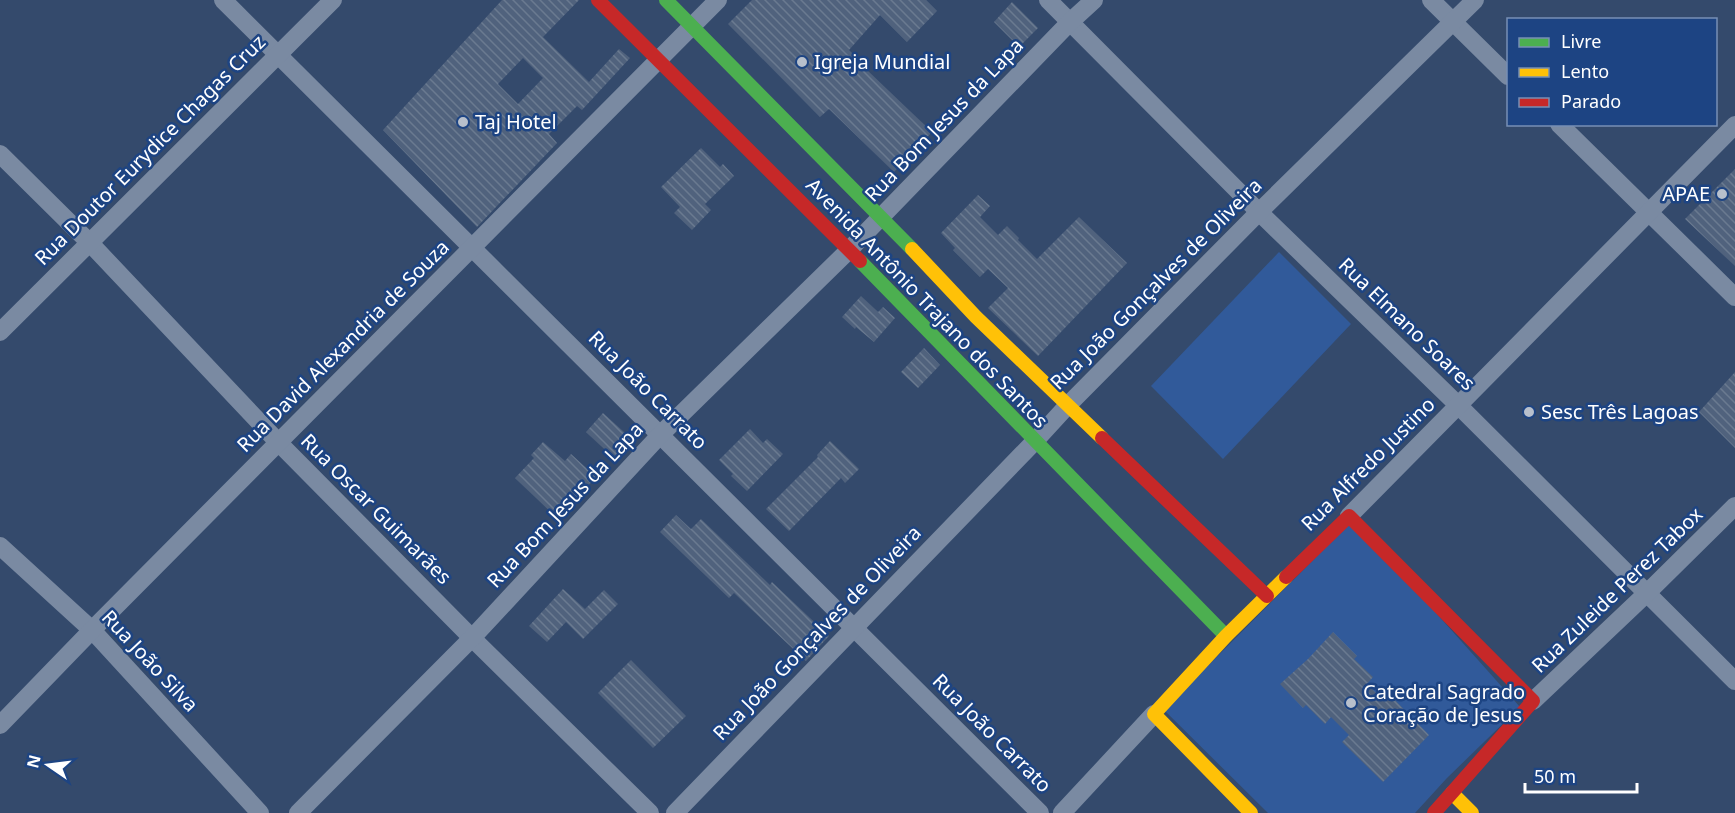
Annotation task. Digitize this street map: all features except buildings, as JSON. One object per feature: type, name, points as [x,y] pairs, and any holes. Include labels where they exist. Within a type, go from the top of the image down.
[{"type":"main road","name":"Avenida Antônio Trajano dos Santos","points":[[598,0],[849,250],[1226,636]]},
{"type":"main road","name":"Avenida Antônio Trajano dos Santos","points":[[666,0],[882,217],[975,317],[1267,596]]},
{"type":"main road","name":"Rua Alfredo Justino","points":[[1154,714],[1226,636],[1349,516]]},
{"type":"main road","points":[[1349,516],[1533,701]]},
{"type":"main road","name":"Rua Zuleide Perez Tabox","points":[[1434,813],[1533,701]]},
{"type":"main road","points":[[1154,714],[1251,813]]},
{"type":"main road","points":[[1452,793],[1472,813]]},
{"type":"street","name":"Rua João Carrato","points":[[223,0],[1040,813]]},
{"type":"street","name":"Rua Doutor Eurydice Chagas Cruz","points":[[0,332],[333,0]]},
{"type":"street","name":"Rua David Alexandria de Souza","points":[[0,725],[718,0]]},
{"type":"street","name":"Rua Elmano Soares","points":[[1048,0],[1259,212],[1458,405],[1735,681]]},
{"type":"street","name":"Rua Bom Jesus da Lapa","points":[[298,813],[472,638],[661,434],[882,217],[1094,0]]},
{"type":"street","points":[[1431,0],[1507,74]]},
{"type":"street","name":"Rua João Gonçalves de Oliveira","points":[[675,813],[1068,405],[1259,212],[1475,0]]},
{"type":"street","name":"Rua Alfredo Justino","points":[[1349,516],[1735,124]]},
{"type":"street","points":[[1561,126],[1735,297]]},
{"type":"street","name":"Rua Oscar Guimarães","points":[[0,154],[89,242],[279,442],[472,638],[650,813]]},
{"type":"street","name":"Rua Zuleide Perez Tabox","points":[[1533,701],[1735,507]]},
{"type":"street","name":"Rua João Silva","points":[[0,546],[92,630],[260,813]]},
{"type":"street","name":"Rua Alfredo Justino","points":[[1062,813],[1154,714]]},
{"type":"shaded area","points":[[1279,252],[1351,324],[1223,459],[1151,386]]},
{"type":"shaded area","points":[[1353,520],[1520,707],[1447,778],[1415,813],[1268,813],[1164,710]]},
{"type":"traffic: fast","points":[[666,0],[912,249]]},
{"type":"traffic: fast","points":[[860,261],[1226,636]]},
{"type":"traffic: slow","points":[[912,249],[976,317],[1102,438]]},
{"type":"traffic: slow","points":[[1251,813],[1154,714],[1226,636],[1286,577]]},
{"type":"traffic: slow","points":[[1452,793],[1472,813]]},
{"type":"traffic: jam","points":[[598,0],[860,261]]},
{"type":"traffic: jam","points":[[1102,438],[1267,596]]},
{"type":"traffic: jam","points":[[1286,577],[1349,516],[1533,701],[1434,813]]},
{"type":"place","name":"Igreja Mundial","points":[[802,62]]},
{"type":"place","name":"Taj Hotel","points":[[463,122]]},
{"type":"place","name":"APAE","points":[[1722,194]]},
{"type":"place","name":"Sesc Três Lagoas","points":[[1529,412]]},
{"type":"place","name":"Catedral Sagrado Coração de Jesus","points":[[1351,703]]}]
